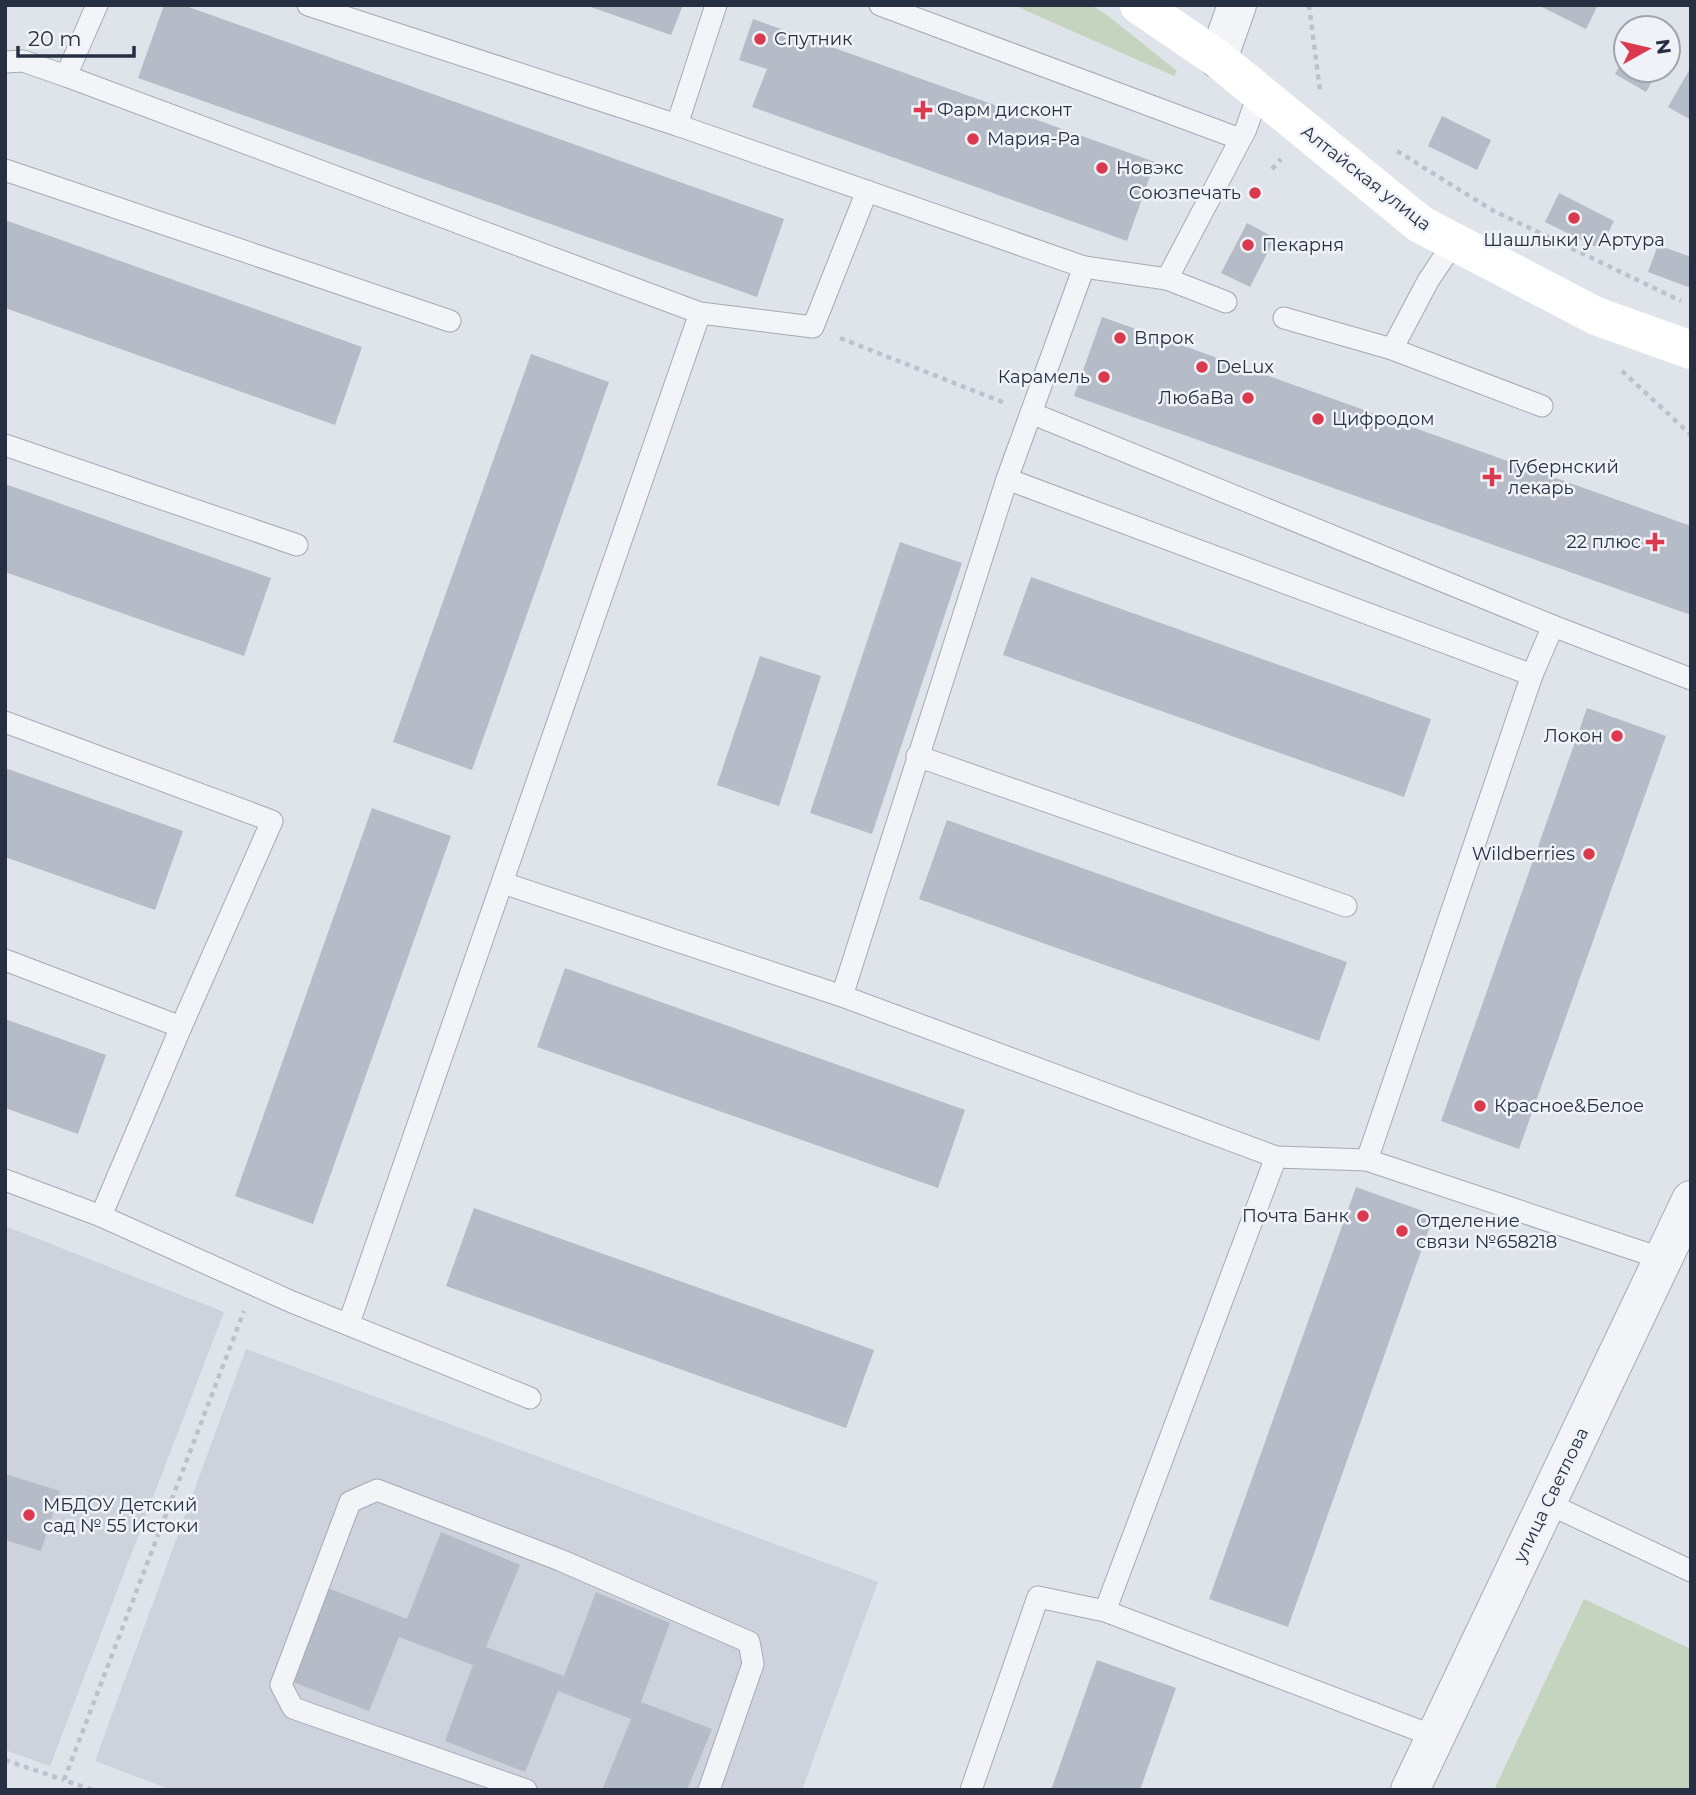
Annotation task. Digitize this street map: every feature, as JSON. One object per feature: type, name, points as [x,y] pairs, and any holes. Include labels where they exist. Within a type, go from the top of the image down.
[{"type":"main road","name":"Алтайская улица","points":[[1139,5],[1217,59],[1420,224],[1596,316],[1691,351]]},
{"type":"street","points":[[1217,59],[1237,5]]},
{"type":"street","name":"улица Светлова","points":[[1410,1790],[1691,1200]]},
{"type":"lane","points":[[66,76],[97,5]]},
{"type":"lane","points":[[308,5],[677,125],[1084,267],[1167,279],[1226,302]]},
{"type":"lane","points":[[677,125],[716,5]]},
{"type":"lane","points":[[880,5],[1240,139]]},
{"type":"lane","points":[[5,62],[23,61],[66,76],[700,313],[813,327],[867,191]]},
{"type":"lane","points":[[1167,279],[1240,139],[1259,92]]},
{"type":"lane","points":[[5,170],[450,321]]},
{"type":"lane","points":[[1392,349],[1454,242]]},
{"type":"lane","points":[[842,996],[1007,480],[1084,267]]},
{"type":"lane","points":[[349,1323],[700,313]]},
{"type":"lane","points":[[1284,318],[1392,349],[1542,407]]},
{"type":"lane","points":[[1031,413],[1553,626],[1691,679]]},
{"type":"lane","points":[[5,445],[298,545]]},
{"type":"lane","points":[[1007,480],[1532,675]]},
{"type":"lane","points":[[1367,1160],[1532,675],[1553,626]]},
{"type":"lane","points":[[5,722],[272,821],[181,1027],[102,1216]]},
{"type":"lane","points":[[917,756],[1346,906]]},
{"type":"lane","points":[[503,883],[842,996],[1276,1157],[1367,1160],[1663,1259]]},
{"type":"lane","points":[[5,960],[181,1027]]},
{"type":"lane","points":[[1105,1611],[1276,1157]]},
{"type":"lane","points":[[5,1180],[102,1216],[254,1284],[530,1398]]},
{"type":"lane","points":[[526,1790],[293,1708],[281,1685],[350,1502],[377,1490],[560,1560],[749,1642],[753,1664],[709,1790]]},
{"type":"lane","points":[[1547,1503],[1691,1571]]},
{"type":"lane","points":[[971,1790],[1038,1597],[1105,1611],[1436,1737]]},
{"type":"path","points":[[1390,146],[1492,210],[1681,301]]},
{"type":"path","points":[[813,327],[1031,413]]},
{"type":"path","points":[[1622,371],[1691,435]]},
{"type":"path","points":[[64,1780],[254,1284]]},
{"type":"path","points":[[5,1760],[92,1790]]},
{"type":"shaded area","points":[[5,1226],[224,1312],[50,1766],[5,1750]]},
{"type":"shaded area","points":[[246,1349],[878,1582],[802,1790],[172,1790],[95,1761]]},
{"type":"green space","points":[[1013,5],[1091,5],[1177,71],[1174,76]]},
{"type":"green space","points":[[1584,1599],[1691,1649],[1691,1790],[1494,1790]]},
{"type":"building","points":[[164,5],[183,5],[784,219],[757,297],[138,78]]},
{"type":"building","points":[[585,5],[683,5],[671,35]]},
{"type":"building","points":[[1598,5],[1586,29],[1542,7]]},
{"type":"building","points":[[753,19],[1155,162],[1127,241],[752,107],[767,69],[739,60]]},
{"type":"building","points":[[1691,67],[1691,120],[1668,107]]},
{"type":"building","points":[[1632,84],[1651,84],[1646,92]]},
{"type":"building","points":[[1442,116],[1491,140],[1477,170],[1428,146]]},
{"type":"building","points":[[1559,193],[1614,221],[1600,249],[1545,222]]},
{"type":"building","points":[[5,220],[362,347],[335,425],[5,308]]},
{"type":"building","points":[[1247,223],[1275,238],[1250,287],[1221,273]]},
{"type":"building","points":[[1658,245],[1691,257],[1691,288],[1648,272]]},
{"type":"building","points":[[1102,317],[1691,526],[1691,615],[1074,396]]},
{"type":"building","points":[[531,354],[609,382],[472,770],[393,742]]},
{"type":"building","points":[[5,484],[271,578],[244,656],[5,572]]},
{"type":"building","points":[[900,542],[962,563],[872,834],[810,813]]},
{"type":"building","points":[[1031,577],[1431,719],[1404,797],[1003,655]]},
{"type":"building","points":[[760,656],[821,676],[779,806],[717,785]]},
{"type":"building","points":[[1587,708],[1666,736],[1519,1149],[1441,1121]]},
{"type":"building","points":[[5,768],[183,831],[155,910],[5,857]]},
{"type":"building","points":[[372,808],[451,836],[313,1224],[235,1196]]},
{"type":"building","points":[[947,820],[1347,962],[1319,1041],[919,899]]},
{"type":"building","points":[[565,968],[965,1110],[938,1188],[537,1047]]},
{"type":"building","points":[[5,1019],[106,1055],[78,1134],[5,1108]]},
{"type":"building","points":[[1356,1187],[1434,1215],[1288,1627],[1209,1599]]},
{"type":"building","points":[[474,1208],[874,1350],[846,1428],[446,1286]]},
{"type":"building","name":"МБДОУ Детский сад № 55 Истоки","points":[[5,1474],[60,1491],[41,1551],[5,1540]]},
{"type":"building","points":[[441,1532],[520,1565],[486,1647],[564,1676],[596,1592],[670,1623],[641,1702],[712,1729],[687,1790],[602,1790],[631,1719],[558,1691],[525,1772],[445,1741],[473,1665],[399,1637],[369,1711],[290,1681],[328,1588],[407,1619]]},
{"type":"building","points":[[1097,1660],[1176,1688],[1140,1790],[1051,1790]]},
{"type":"place","name":"Спутник","points":[[760,39]]},
{"type":"place","name":"Фарм дисконт","points":[[923,110]]},
{"type":"place","name":"Мария-Ра","points":[[973,139]]},
{"type":"place","name":"Новэкс","points":[[1102,168]]},
{"type":"place","name":"Союзпечать","points":[[1255,193]]},
{"type":"place","name":"Шашлыки у Артура","points":[[1574,218]]},
{"type":"place","name":"Пекарня","points":[[1248,245]]},
{"type":"place","name":"Впрок","points":[[1120,338]]},
{"type":"place","name":"DeLux","points":[[1202,367]]},
{"type":"place","name":"Карамель","points":[[1104,377]]},
{"type":"place","name":"ЛюбаВа","points":[[1248,398]]},
{"type":"place","name":"Цифродом","points":[[1318,419]]},
{"type":"place","name":"Губернский лекарь","points":[[1492,477]]},
{"type":"place","name":"22 плюс","points":[[1655,542]]},
{"type":"place","name":"Локон","points":[[1617,736]]},
{"type":"place","name":"Wildberries","points":[[1589,854]]},
{"type":"place","name":"Красное&Белое","points":[[1480,1106]]},
{"type":"place","name":"Почта Банк","points":[[1363,1216]]},
{"type":"place","name":"Отделение связи №658218","points":[[1402,1231]]},
{"type":"place","name":"МБДОУ Детский сад № 55 Истоки","points":[[29,1515]]}]
